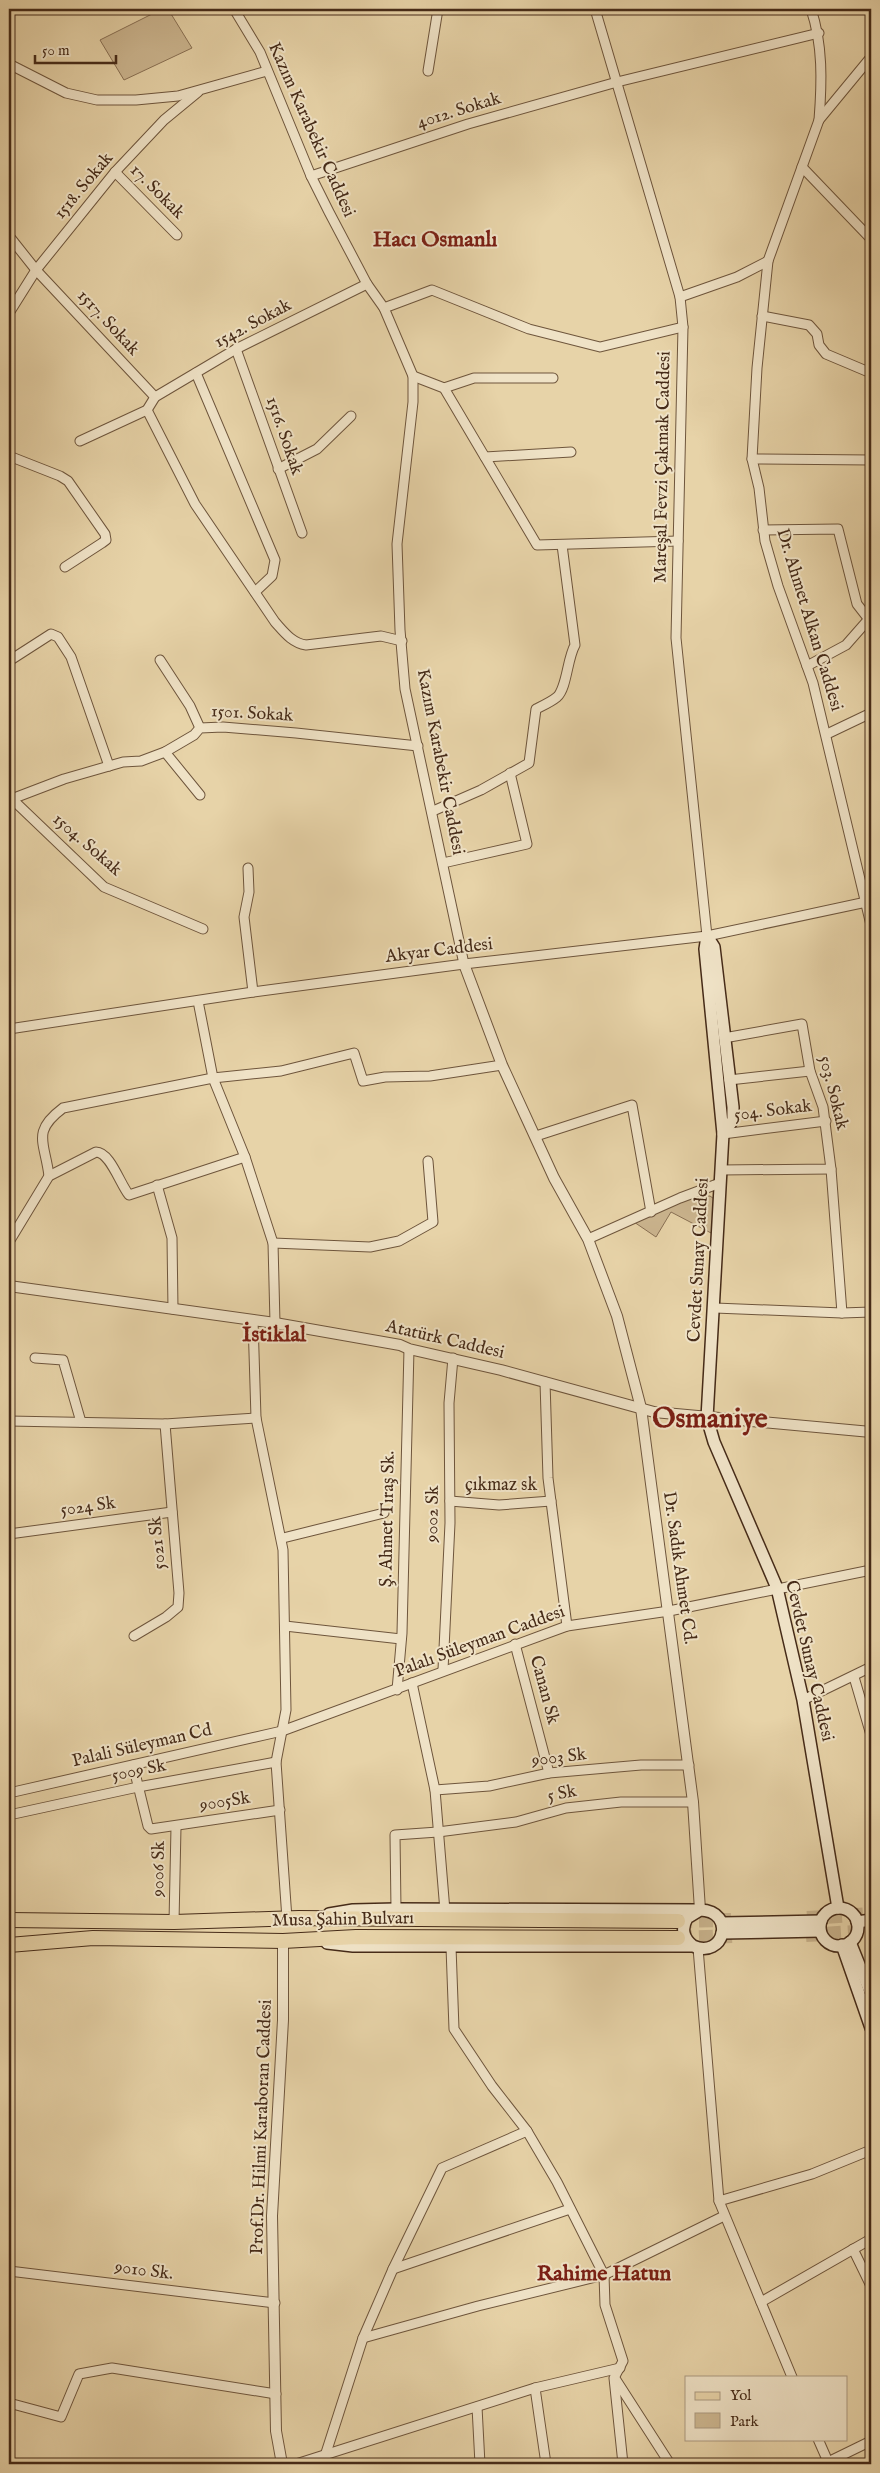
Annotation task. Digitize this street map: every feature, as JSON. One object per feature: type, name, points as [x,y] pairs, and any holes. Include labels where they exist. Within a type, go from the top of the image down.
[{"type":"main road","points":[[707,936],[714,947],[733,1120],[723,1134]]},
{"type":"main road","points":[[707,936],[705,949],[723,1134]]},
{"type":"main road","name":"Cevdet Sunay Caddesi","points":[[723,1134],[708,1418],[714,1442],[777,1588],[802,1700],[838,1908]]},
{"type":"main road","points":[[846,1944],[835,1945],[826,1941],[820,1926],[826,1912],[838,1908],[850,1911],[858,1925]]},
{"type":"main road","points":[[293,1918],[353,1910],[396,1909],[445,1911],[700,1910],[713,1912],[722,1928]]},
{"type":"main road","points":[[695,1947],[684,1936],[684,1926],[689,1915],[700,1910]]},
{"type":"main road","name":"Musa Şahin Bulvarı","points":[[9,1920],[174,1922],[293,1918],[678,1921]]},
{"type":"main road","points":[[871,1920],[858,1925],[846,1944],[871,2028]]},
{"type":"main road","points":[[858,1925],[871,1927]]},
{"type":"main road","points":[[722,1928],[820,1926]]},
{"type":"main road","points":[[302,1940],[353,1946],[710,1947],[715,1944],[722,1928]]},
{"type":"main road","name":"Musa Şahin Bulvarı","points":[[9,1945],[93,1938],[302,1940],[356,1937],[678,1938]]},
{"type":"main road","points":[[846,1944],[871,1994]]},
{"type":"street","name":"Kazım Karabekir Caddesi","points":[[234,9],[260,52],[311,176],[368,284],[384,308],[413,376],[413,402],[397,544],[405,690],[433,812],[464,964]]},
{"type":"street","points":[[428,71],[438,9]]},
{"type":"street","name":"Mareşal Fevzi Çakmak Caddesi","points":[[595,9],[680,298],[682,327],[677,652],[707,936]]},
{"type":"street","points":[[811,9],[819,33],[822,82],[819,120]]},
{"type":"street","name":"4012. Sokak","points":[[311,176],[468,124],[618,82],[819,33]]},
{"type":"street","points":[[819,120],[871,57]]},
{"type":"street","points":[[9,64],[66,93],[97,100],[136,100],[178,96],[198,92],[267,71]]},
{"type":"street","name":"1518. Sokak","points":[[9,313],[36,270],[115,172],[164,120],[198,92]]},
{"type":"street","name":"Dr. Ahmet Alkan Caddesi","points":[[819,120],[768,262],[762,316],[752,459],[759,488],[763,530],[778,586],[807,666],[827,734],[868,901],[871,926]]},
{"type":"street","points":[[802,167],[871,239]]},
{"type":"street","name":"17. Sokak","points":[[115,172],[177,235]]},
{"type":"street","name":"1517. Sokak","points":[[9,236],[36,270],[156,397]]},
{"type":"street","points":[[680,298],[737,277],[768,262]]},
{"type":"street","name":"1542. Sokak","points":[[156,397],[236,349],[368,284]]},
{"type":"street","points":[[384,308],[432,290],[529,329],[600,347],[682,327]]},
{"type":"street","points":[[762,316],[809,325],[817,334],[819,345],[826,354],[871,372]]},
{"type":"street","name":"1516. Sokak","points":[[236,349],[302,534]]},
{"type":"street","points":[[196,373],[275,560],[272,576],[255,592]]},
{"type":"street","points":[[413,376],[444,388],[536,545],[678,541]]},
{"type":"street","points":[[444,388],[474,378],[553,378]]},
{"type":"street","points":[[80,441],[147,410],[156,397]]},
{"type":"street","points":[[147,410],[195,504],[275,622],[298,644],[317,646],[381,636],[402,641]]},
{"type":"street","points":[[278,469],[317,449],[351,416]]},
{"type":"street","points":[[486,457],[571,452]]},
{"type":"street","points":[[9,456],[68,481],[105,534],[106,540],[65,567]]},
{"type":"street","points":[[752,459],[871,460]]},
{"type":"street","points":[[763,530],[838,529],[857,604],[870,621],[846,645],[807,666]]},
{"type":"street","points":[[433,812],[481,790],[529,763],[536,709],[557,698],[561,692],[570,654],[575,645],[562,545]]},
{"type":"street","points":[[9,661],[51,634],[58,636],[71,657],[109,766]]},
{"type":"street","points":[[160,660],[190,706],[200,728]]},
{"type":"street","points":[[827,734],[871,713]]},
{"type":"street","name":"1501. Sokak","points":[[10,799],[64,779],[109,766],[141,761],[165,752],[194,734],[200,728],[223,727],[296,733],[418,746]]},
{"type":"street","points":[[165,752],[200,795]]},
{"type":"street","points":[[443,863],[527,844],[510,773]]},
{"type":"street","name":"1504. Sokak","points":[[10,799],[104,887],[203,929]]},
{"type":"street","points":[[248,868],[248,892],[244,916],[253,992]]},
{"type":"street","name":"Akyar Caddesi","points":[[9,1029],[253,992],[464,964],[707,936],[868,901]]},
{"type":"street","name":"Dr. Sadık Ahmet Cd.","points":[[464,964],[502,1065],[554,1178],[588,1239],[617,1316],[641,1408],[689,1764],[700,1910]]},
{"type":"street","points":[[198,1001],[213,1078],[245,1157],[274,1243],[275,1322]]},
{"type":"street","name":"503. Sokak","points":[[724,1038],[802,1024],[810,1071],[826,1121],[842,1313]]},
{"type":"street","points":[[49,1176],[42,1129],[47,1120],[63,1108],[213,1078],[280,1071],[354,1052],[363,1081],[385,1077],[430,1076],[502,1065]]},
{"type":"street","points":[[729,1080],[810,1071]]},
{"type":"street","points":[[536,1136],[632,1104],[652,1212]]},
{"type":"street","name":"504. Sokak","points":[[723,1134],[826,1121]]},
{"type":"street","points":[[9,1242],[49,1176],[96,1152],[100,1152],[109,1158],[120,1184],[129,1195],[245,1157]]},
{"type":"street","points":[[274,1243],[370,1247],[400,1241],[433,1222],[428,1161]]},
{"type":"street","points":[[720,1170],[831,1169]]},
{"type":"street","points":[[588,1239],[720,1183]]},
{"type":"street","points":[[157,1185],[172,1238],[173,1309]]},
{"type":"street","name":"Atatürk Caddesi","points":[[9,1286],[275,1322],[400,1345],[409,1349],[453,1358],[641,1408],[708,1418],[871,1432]]},
{"type":"street","points":[[715,1308],[842,1313],[871,1312]]},
{"type":"street","points":[[253,1320],[256,1418],[283,1538],[286,1710],[276,1762],[293,1918]]},
{"type":"street","name":"Ş. Ahmet Tıraş Sk.","points":[[396,1690],[401,1639],[409,1349]]},
{"type":"street","points":[[35,1358],[63,1360],[81,1422]]},
{"type":"street","name":"9002 Sk","points":[[443,1670],[450,1501],[449,1403],[453,1358]]},
{"type":"street","points":[[544,1382],[551,1500],[567,1626]]},
{"type":"street","points":[[9,1421],[165,1424],[256,1418]]},
{"type":"street","name":"5021 Sk","points":[[134,1636],[166,1617],[178,1607],[179,1593],[165,1424]]},
{"type":"street","name":"çıkmaz sk","points":[[450,1501],[499,1505],[551,1500]]},
{"type":"street","name":"5024 Sk","points":[[9,1534],[172,1512]]},
{"type":"street","points":[[283,1538],[384,1513]]},
{"type":"street","name":"Palalı Süleyman Caddesi","points":[[282,1731],[396,1690],[443,1670],[567,1626],[669,1611],[871,1570]]},
{"type":"street","points":[[285,1626],[401,1639]]},
{"type":"street","name":"Canan Sk","points":[[515,1644],[549,1773]]},
{"type":"street","points":[[802,1700],[854,1677],[871,1667]]},
{"type":"street","points":[[854,1677],[871,1732]]},
{"type":"street","points":[[412,1683],[434,1790],[445,1911]]},
{"type":"street","name":"Palali Süleyman Cd","points":[[9,1793],[282,1731]]},
{"type":"street","name":"5009 Sk","points":[[9,1815],[138,1787],[276,1762]]},
{"type":"street","name":"9003 Sk","points":[[434,1790],[489,1786],[549,1773],[641,1765],[689,1764]]},
{"type":"street","points":[[133,1765],[138,1787]]},
{"type":"street","name":"9006 Sk","points":[[138,1787],[148,1826],[151,1830],[176,1827],[174,1922]]},
{"type":"street","name":"5 Sk","points":[[396,1909],[395,1835],[438,1832],[516,1822],[566,1808],[620,1802],[693,1802]]},
{"type":"street","name":"9005Sk","points":[[176,1827],[280,1810]]},
{"type":"street","name":"Prof.Dr. Hilmi Karaboran Caddesi","points":[[282,2464],[276,2430],[272,2216],[280,2078],[283,1940]]},
{"type":"street","points":[[451,1947],[454,2029],[492,2086],[527,2131],[557,2182],[604,2276],[605,2304],[624,2361],[614,2378],[623,2464]]},
{"type":"street","points":[[695,1947],[719,2201],[792,2376]]},
{"type":"street","points":[[325,2456],[363,2338],[393,2269],[442,2168],[527,2131]]},
{"type":"street","points":[[719,2201],[812,2174],[871,2150]]},
{"type":"street","points":[[393,2269],[570,2209]]},
{"type":"street","points":[[363,2338],[478,2306],[604,2276],[724,2216]]},
{"type":"street","points":[[761,2302],[871,2239]]},
{"type":"street","points":[[853,2249],[871,2286]]},
{"type":"street","name":"9010 Sk.","points":[[9,2271],[275,2303]]},
{"type":"street","points":[[9,2403],[61,2417],[79,2374],[112,2368],[276,2394]]},
{"type":"street","points":[[296,2464],[535,2388],[620,2368]]},
{"type":"street","points":[[614,2378],[670,2464]]},
{"type":"street","points":[[535,2388],[546,2464]]},
{"type":"street","points":[[477,2407],[480,2464]]},
{"type":"street","points":[[818,2440],[828,2463],[871,2441]]},
{"type":"green space","points":[[162,9],[168,9],[192,48],[124,80],[100,40]]},
{"type":"green space","points":[[710,1196],[717,1201],[713,1234],[671,1212],[656,1237],[634,1222],[690,1198]]},
{"type":"tunnel","points":[[807,1918],[871,1914]]},
{"type":"tunnel","points":[[678,1921],[731,1920]]},
{"type":"tunnel","points":[[806,1935],[871,1931]]},
{"type":"tunnel","points":[[678,1938],[732,1936]]},
{"type":"district","name":"Hacı Osmanlı","points":[[435,240]]},
{"type":"district","name":"İstiklal","points":[[274,1335]]},
{"type":"district","name":"Osmaniye","points":[[710,1419]]},
{"type":"district","name":"Rahime Hatun","points":[[604,2274]]}]
